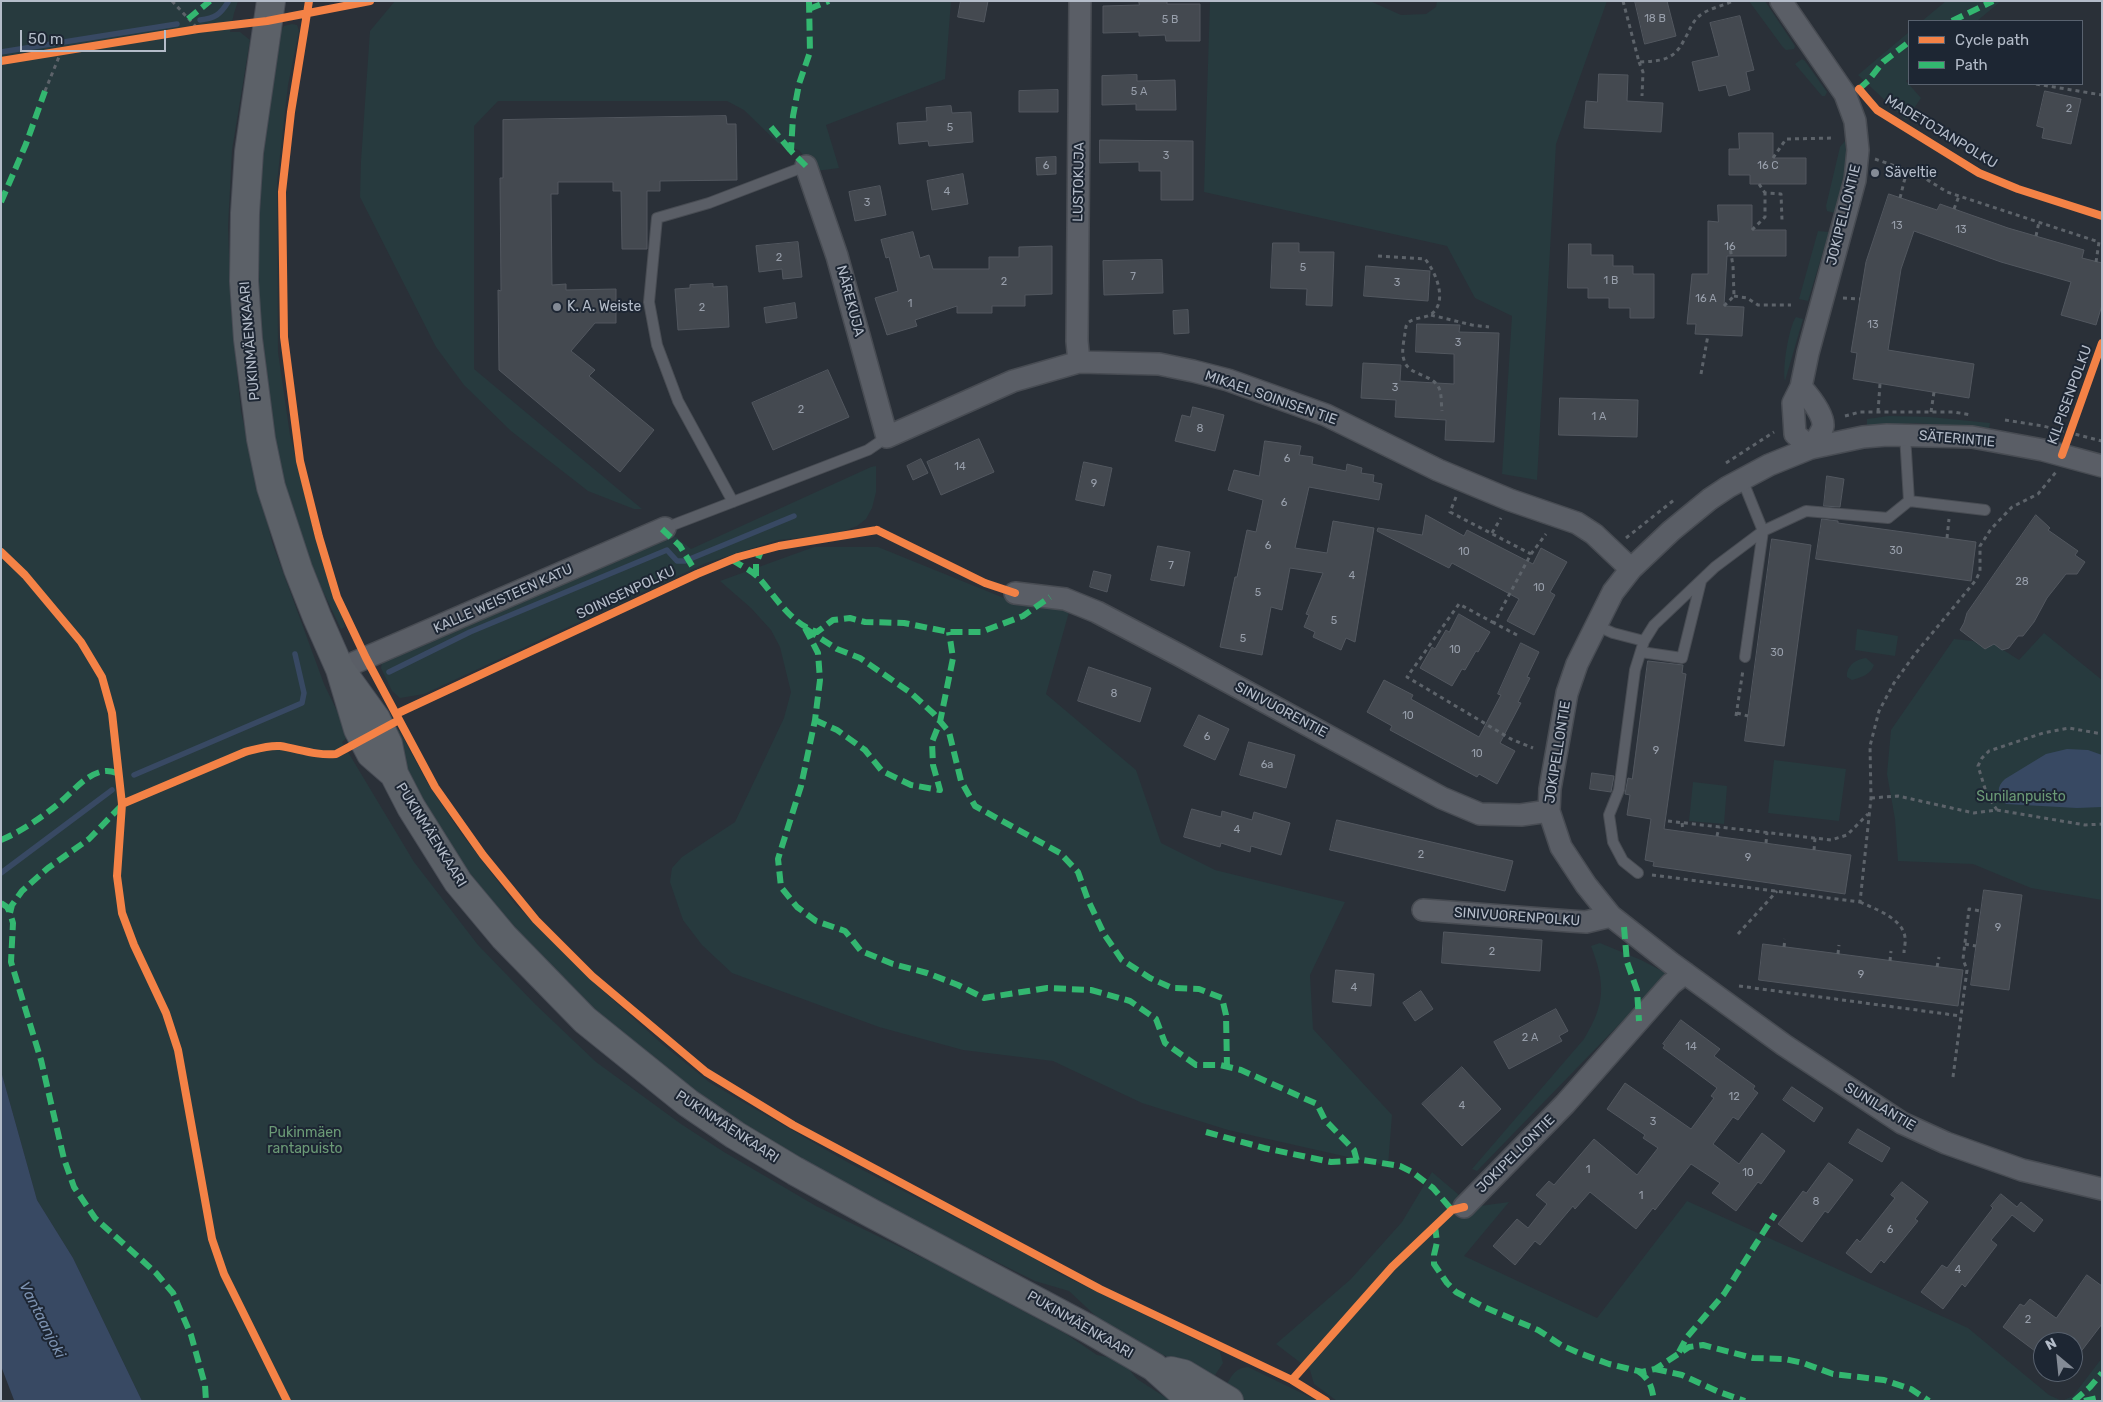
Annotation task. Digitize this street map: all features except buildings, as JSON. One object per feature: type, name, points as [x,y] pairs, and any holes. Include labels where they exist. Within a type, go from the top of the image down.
[{"type":"main road","name":"PUKINMÄENKAARI","points":[[271,1],[249,152],[244,281],[248,339],[261,439],[271,487],[298,569],[316,617],[340,669],[358,729],[371,754],[394,774],[411,807],[458,882],[498,930],[585,1020],[632,1060],[688,1103],[795,1171],[1013,1287],[1154,1367],[1192,1401]]},
{"type":"main road","name":"PUKINMÄENKAARI","points":[[1154,1367],[1184,1374],[1229,1401]]},
{"type":"street","name":"LUSTOKUJA","points":[[1079,362],[1077,341],[1080,1]]},
{"type":"street","name":"JOKIPELLONTIE","points":[[1464,1206],[1565,1104],[1671,984],[1685,973],[1611,916],[1586,885],[1561,847],[1549,811],[1552,771],[1567,694],[1577,664],[1613,592],[1631,569],[1710,499],[1742,479],[1810,448],[1795,434],[1793,403],[1801,386],[1808,353],[1855,180],[1858,157],[1856,121],[1845,94],[1782,1]]},
{"type":"street","name":"NÄREKUJA","points":[[806,166],[837,256],[887,436]]},
{"type":"street","name":"MIKAEL SOINISEN TIE","points":[[887,436],[1013,381],[1079,362],[1158,364],[1228,380],[1312,410],[1446,474],[1510,500],[1577,523],[1594,534],[1631,569]]},
{"type":"street","points":[[1801,386],[1812,399],[1822,420],[1823,428],[1810,448]]},
{"type":"street","name":"SÄTERINTIE","points":[[1810,448],[1862,437],[1905,435],[1972,437],[2043,450],[2102,466]]},
{"type":"street","name":"KALLE WEISTEEN KATU","points":[[340,669],[665,528]]},
{"type":"street","name":"SINIVUORENTIE","points":[[1015,592],[1065,599],[1097,612],[1179,654],[1442,798],[1480,814],[1522,815],[1549,811]]},
{"type":"street","name":"SINIVUORENPOLKU","points":[[1423,910],[1586,922],[1611,916]]},
{"type":"street","name":"SUNILANTIE","points":[[1685,973],[1784,1045],[1902,1123],[1952,1146],[2022,1170],[2102,1189]]},
{"type":"lane","points":[[733,502],[678,400],[657,345],[649,302],[657,218],[709,203],[806,166]]},
{"type":"lane","points":[[1905,435],[1909,501]]},
{"type":"lane","points":[[665,528],[868,450],[887,436]]},
{"type":"lane","points":[[1742,479],[1763,531],[1746,657]]},
{"type":"lane","points":[[1638,873],[1623,861],[1613,842],[1609,815],[1619,790],[1635,670],[1654,624],[1715,567],[1763,531],[1806,511],[1888,518],[1909,501],[1985,510]]},
{"type":"lane","points":[[1596,625],[1643,647],[1682,658],[1701,580]]},
{"type":"path","points":[[172,1],[198,29]]},
{"type":"path","points":[[1623,1],[1642,72],[1642,96]]},
{"type":"path","points":[[1639,62],[1659,61],[1674,56],[1684,42],[1690,27],[1699,16],[1734,1]]},
{"type":"path","points":[[188,31],[208,28]]},
{"type":"path","points":[[53,53],[66,51]]},
{"type":"path","points":[[45,91],[66,51]]},
{"type":"path","points":[[2042,85],[2102,95]]},
{"type":"path","points":[[1773,158],[1786,139],[1835,138]]},
{"type":"path","points":[[1858,157],[1875,159],[1907,170],[1918,174],[1946,192],[2099,242],[2096,262]]},
{"type":"path","points":[[1900,198],[1907,170]]},
{"type":"path","points":[[1752,230],[1764,217],[1765,193],[1759,184]]},
{"type":"path","points":[[1765,193],[1781,194],[1782,220]]},
{"type":"path","points":[[1954,209],[1959,196]]},
{"type":"path","points":[[2036,236],[2039,222]]},
{"type":"path","points":[[1724,306],[1734,296],[1730,247]]},
{"type":"path","points":[[1378,256],[1425,259],[1435,275],[1440,298],[1438,307],[1431,314],[1409,322],[1406,326],[1404,361],[1408,368],[1435,382],[1440,393],[1442,411]]},
{"type":"path","points":[[1734,296],[1747,298],[1758,305],[1791,305]]},
{"type":"path","points":[[1840,298],[1860,299]]},
{"type":"path","points":[[1431,314],[1472,326],[1489,327]]},
{"type":"path","points":[[1701,374],[1708,335]]},
{"type":"path","points":[[1878,412],[1880,384]]},
{"type":"path","points":[[1931,412],[1934,392]]},
{"type":"path","points":[[1860,902],[1871,798],[1870,746],[1879,711],[1894,683],[1915,654],[1976,580],[1980,570],[1980,546],[1991,529],[2012,507],[2038,494],[2055,474],[2062,455]]},
{"type":"path","points":[[1458,490],[1450,512],[1531,554]]},
{"type":"path","points":[[1492,534],[1506,511]]},
{"type":"path","points":[[1494,623],[1531,554],[1552,526]]},
{"type":"path","points":[[1947,538],[1948,526]]},
{"type":"path","points":[[1516,636],[1459,604],[1407,677],[1511,739],[1533,748]]},
{"type":"path","points":[[1746,657],[1736,714],[1748,716]]},
{"type":"path","points":[[1997,810],[1987,795],[1978,766],[1982,758],[1989,751],[2043,733],[2069,728],[2102,734]]},
{"type":"path","points":[[1871,798],[1898,796],[1974,813],[1997,810],[2085,825],[2102,824]]},
{"type":"path","points":[[1668,821],[1831,840],[1846,835],[1869,814]]},
{"type":"path","points":[[1682,823],[1683,831]]},
{"type":"path","points":[[1717,836],[1720,827]]},
{"type":"path","points":[[1766,843],[1767,832]]},
{"type":"path","points":[[1814,838],[1814,850]]},
{"type":"path","points":[[1638,873],[1860,902],[1882,913],[1899,926],[1905,936],[1904,953]]},
{"type":"path","points":[[1738,934],[1777,890]]},
{"type":"path","points":[[1953,1077],[1967,970],[1963,960],[1969,909],[1981,911]]},
{"type":"path","points":[[1784,947],[1785,939]]},
{"type":"path","points":[[1965,944],[1976,946]]},
{"type":"path","points":[[1838,954],[1839,945]]},
{"type":"path","points":[[1890,961],[1891,951]]},
{"type":"path","points":[[1937,967],[1939,957]]},
{"type":"path","points":[[1730,985],[1961,1016]]},
{"type":"green space","name":"Pukinmäen rantapuisto","points":[[1,1],[238,1],[230,32],[240,32],[250,40],[232,150],[228,227],[231,308],[241,412],[272,542],[324,684],[349,736],[342,742],[414,862],[478,945],[535,1004],[596,1062],[681,1124],[724,1152],[816,1206],[935,1264],[1066,1334],[1097,1355],[1121,1360],[1137,1379],[1171,1401],[142,1401],[73,1258],[37,1200],[1,1071]]},
{"type":"green space","points":[[395,1],[951,1],[945,79],[826,125],[839,168],[816,171],[799,150],[778,143],[744,110],[727,101],[498,101],[474,126],[474,369],[642,509],[634,509],[588,491],[511,431],[464,385],[436,347],[360,197],[370,31]]},
{"type":"green space","points":[[1210,1],[1370,1],[1401,15],[1426,14],[1436,7],[1437,1],[1607,1],[1556,144],[1537,480],[1502,474],[1512,316],[1475,298],[1447,246],[1204,192]]},
{"type":"green space","points":[[1749,1],[1765,1],[1795,46],[1794,49],[1786,50],[1782,46]]},
{"type":"green space","points":[[1946,1],[2001,1],[1978,20],[1923,20]]},
{"type":"green space","points":[[297,25],[299,31],[288,85],[277,182],[278,352],[290,435],[314,533],[345,627],[341,629],[320,585],[293,517],[277,456],[261,348],[258,274],[261,181],[267,114],[280,31],[284,26]]},
{"type":"green space","points":[[1908,33],[1908,80],[1906,81],[1921,98],[1906,120],[1858,75]]},
{"type":"green space","points":[[1802,59],[1827,92],[1825,96],[1822,96],[1795,64]]},
{"type":"green space","points":[[1845,141],[1847,161],[1835,213],[1827,211],[1826,206],[1840,147]]},
{"type":"green space","points":[[1818,231],[1829,232],[1808,301],[1799,299]]},
{"type":"green space","points":[[1796,317],[1803,319],[1785,381],[1784,367],[1787,348]]},
{"type":"green space","points":[[1889,416],[1930,417],[1990,423],[1989,429],[1916,423],[1867,426],[1867,419]]},
{"type":"green space","points":[[876,466],[876,492],[872,508],[866,519],[857,526],[836,534],[778,540],[706,563],[424,694],[400,698],[392,691],[381,668],[382,662],[395,654],[672,534],[691,549]]},
{"type":"green space","points":[[814,547],[878,547],[1009,600],[1041,603],[1069,612],[1046,694],[1136,770],[1161,843],[1215,870],[1345,902],[1310,975],[1313,1029],[1392,1115],[1388,1166],[1228,1130],[1142,1103],[1053,1061],[963,1050],[879,1027],[732,973],[702,945],[683,920],[670,882],[672,868],[682,857],[735,822],[784,718],[791,692],[780,647],[771,630],[751,608],[720,581]]},
{"type":"green space","points":[[1857,629],[1898,636],[1895,656],[1855,650]]},
{"type":"green space","name":"Sunilanpuisto","points":[[2044,633],[2102,680],[2102,900],[2031,888],[1973,864],[1898,861],[1895,819],[1887,774],[1891,730],[1954,639],[1973,641],[1985,649],[1994,644],[2019,660]]},
{"type":"green space","points":[[1866,658],[1874,665],[1868,673],[1852,680],[1847,677],[1848,670],[1852,664]]},
{"type":"green space","points":[[392,729],[399,730],[428,784],[461,833],[515,904],[602,990],[661,1043],[709,1082],[849,1163],[1032,1257],[1058,1273],[1215,1349],[1220,1352],[1223,1363],[1211,1381],[1101,1321],[1069,1291],[1035,1281],[878,1203],[793,1155],[720,1109],[647,1057],[562,980],[507,919],[451,850],[429,815],[391,738]]},
{"type":"green space","points":[[1774,760],[1846,769],[1839,821],[1768,813]]},
{"type":"green space","points":[[1693,782],[1727,786],[1724,824],[1689,821]]},
{"type":"green space","points":[[1600,943],[1641,960],[1668,974],[1477,1171],[1472,1169],[1584,1039],[1591,1027],[1599,1004],[1601,983],[1591,946]]},
{"type":"green space","points":[[1432,1172],[1473,1207],[1509,1202],[1464,1256],[1597,1318],[1687,1201],[1968,1328],[2049,1395],[2062,1401],[1337,1401],[1314,1384],[1310,1370],[1276,1344],[1351,1279],[1402,1222]]},
{"type":"green space","points":[[2102,1358],[2102,1401],[2062,1401],[2073,1396]]},
{"type":"green space","points":[[1248,1367],[1318,1401],[1247,1401],[1225,1388],[1236,1371]]},
{"type":"water","points":[[2067,749],[2088,750],[2102,755],[2102,807],[2077,808],[2006,804],[2003,801],[1999,794],[1999,788],[2005,779],[2046,754]]},
{"type":"water","name":"Vantaanjoki","points":[[1,1071],[37,1200],[73,1258],[142,1401],[14,1400],[1,1366]]},
{"type":"waterway","points":[[200,20],[217,15],[228,2]]},
{"type":"waterway","points":[[1,52],[177,24]]},
{"type":"waterway","points":[[389,672],[470,632],[667,550],[677,561],[685,561],[794,516]]},
{"type":"waterway","points":[[134,775],[302,703],[304,693],[295,654]]},
{"type":"waterway","points":[[1,873],[112,790]]},
{"type":"marked path","points":[[188,19],[210,1]]},
{"type":"marked path","points":[[806,166],[791,151],[793,116],[799,84],[810,52],[809,1]]},
{"type":"marked path","points":[[809,9],[829,1]]},
{"type":"marked path","points":[[1954,20],[1993,1]]},
{"type":"marked path","points":[[1859,89],[1883,62],[1908,43]]},
{"type":"marked path","points":[[1,202],[26,144],[45,91]]},
{"type":"marked path","points":[[771,127],[791,151]]},
{"type":"marked path","points":[[662,529],[680,546],[697,574]]},
{"type":"marked path","points":[[756,576],[756,564],[761,551]]},
{"type":"marked path","points":[[732,560],[758,577],[777,601],[799,623],[817,632],[833,620],[850,618],[865,622],[904,623],[949,632],[981,632],[1023,616],[1050,597]]},
{"type":"marked path","points":[[805,628],[818,653],[820,680],[815,720],[801,786],[778,859],[781,887],[797,907],[816,921],[845,931],[861,951],[893,964],[927,973],[984,998],[1047,988],[1091,990],[1130,1001],[1156,1019],[1165,1043],[1196,1065],[1220,1065],[1241,1070],[1317,1104],[1325,1120],[1354,1150],[1357,1161]]},
{"type":"marked path","points":[[806,629],[837,649],[860,658],[911,693],[934,714],[949,732],[961,781],[975,806],[1060,853],[1078,872],[1088,900],[1104,934],[1122,960],[1150,978],[1172,988],[1199,989],[1222,998],[1226,1015],[1227,1067]]},
{"type":"marked path","points":[[815,720],[837,730],[865,750],[882,771],[911,785],[940,790],[933,765],[932,742],[940,722],[953,658],[949,632]]},
{"type":"marked path","points":[[1,840],[23,829],[44,815],[94,774],[107,771],[119,774]]},
{"type":"marked path","points":[[121,806],[89,839],[48,868],[22,891],[12,905],[10,913],[13,923],[11,962],[41,1060],[64,1159],[74,1187],[95,1218],[156,1273],[173,1293],[191,1335],[205,1385],[206,1401]]},
{"type":"marked path","points":[[1,903],[7,907],[10,913]]},
{"type":"marked path","points":[[1624,927],[1627,962],[1637,990],[1639,1021]]},
{"type":"marked path","points":[[1206,1132],[1264,1148],[1331,1162],[1363,1160],[1400,1166],[1412,1172],[1433,1188],[1452,1210]]},
{"type":"marked path","points":[[1679,1352],[1687,1337],[1724,1294],[1775,1214]]},
{"type":"marked path","points":[[1435,1226],[1437,1242],[1434,1264],[1447,1283],[1456,1292],[1484,1307],[1538,1330],[1561,1345],[1609,1364],[1642,1372],[1655,1369],[1689,1347],[1703,1345],[1753,1358],[1785,1359],[1803,1363],[1833,1374],[1884,1380],[1911,1389],[1929,1401]]},
{"type":"marked path","points":[[1655,1369],[1682,1375],[1719,1392],[1745,1401]]},
{"type":"marked path","points":[[1638,1371],[1650,1384],[1654,1401]]},
{"type":"marked path","points":[[2074,1401],[2102,1373]]},
{"type":"marked path","points":[[2084,1401],[2102,1397]]},
{"type":"cycle path","points":[[309,1],[291,112],[282,192],[284,337],[300,461],[319,537],[337,597],[366,658],[435,787],[483,855],[536,920],[592,976],[706,1072],[793,1125],[1100,1289],[1292,1380],[1326,1401]]},
{"type":"cycle path","points":[[1,61],[198,29],[267,21],[370,1]]},
{"type":"cycle path","name":"MADETOJANPOLKU","points":[[1859,89],[1877,110],[1979,173],[2018,189],[2102,216]]},
{"type":"cycle path","name":"KILPISENPOLKU","points":[[2062,455],[2102,343]]},
{"type":"cycle path","points":[[877,530],[985,583],[1015,593]]},
{"type":"cycle path","name":"SOINISENPOLKU","points":[[396,714],[697,574],[738,557],[779,546],[877,530]]},
{"type":"cycle path","points":[[1,552],[25,575],[81,642],[102,677],[112,713],[122,804],[117,876],[122,913],[134,945],[166,1013],[178,1050],[212,1239],[224,1274],[287,1401]]},
{"type":"cycle path","points":[[122,804],[245,752],[262,748],[280,746],[315,753],[336,754],[399,720]]},
{"type":"cycle path","points":[[1292,1380],[1392,1267],[1452,1210],[1464,1207]]},
{"type":"place","name":"Säveltie","points":[[1875,173]]},
{"type":"place","name":"K. A. Weiste","points":[[557,307]]}]
